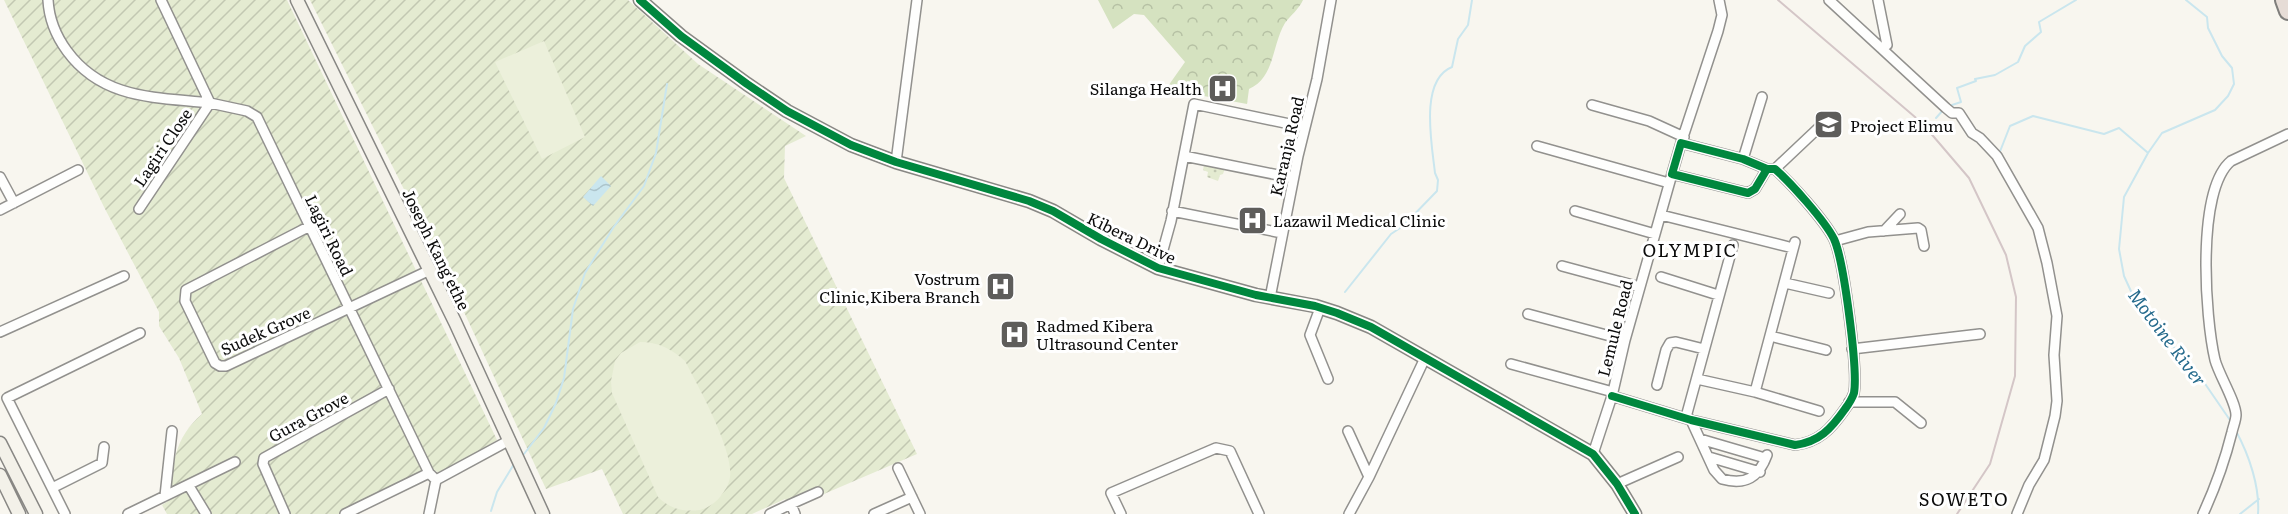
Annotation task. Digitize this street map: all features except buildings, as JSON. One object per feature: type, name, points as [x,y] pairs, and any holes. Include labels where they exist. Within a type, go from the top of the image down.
[{"type":"highway","points":[[2284,0],[2288,11]]},
{"type":"street","name":"Lagiri Road","points":[[48,0],[50,17],[63,45],[77,64],[100,82],[132,94],[210,103],[247,111],[257,117],[432,477]]},
{"type":"street","points":[[161,0],[210,103]]},
{"type":"street","name":"Joseph Kang'ethe","points":[[297,0],[430,270],[542,514]]},
{"type":"street","name":"Kibera Drive","points":[[640,0],[685,39],[787,111],[851,145],[896,162],[1029,201],[1053,211],[1158,268],[1270,298],[1320,308],[1371,327],[1593,454],[1617,484],[1635,514]]},
{"type":"street","points":[[896,162],[917,0]]},
{"type":"street","name":"Karanja Road","points":[[1270,298],[1293,178],[1317,79],[1331,0]]},
{"type":"street","name":"Lemule Road","points":[[1593,454],[1613,394],[1625,340],[1670,178],[1718,31],[1722,15],[1719,0]]},
{"type":"street","points":[[1829,0],[1952,113],[1959,113],[1972,133],[1993,151],[2038,228],[2057,316],[2054,355],[2057,401],[2044,460],[2029,485],[2017,514]]},
{"type":"street","points":[[1878,0],[1887,45],[1881,48]]},
{"type":"street","points":[[1743,159],[1762,97]]},
{"type":"street","name":"Lagiri Close","points":[[139,208],[210,103]]},
{"type":"street","points":[[1158,268],[1173,211],[1194,104],[1304,127]]},
{"type":"street","points":[[1511,364],[1689,419],[1795,445],[1806,444],[1820,437],[1835,424],[1854,394],[1852,349],[1841,267],[1835,241],[1803,198],[1771,169],[1682,140],[1649,121],[1592,105]]},
{"type":"street","points":[[1537,146],[1670,178],[1748,193],[1755,189],[1771,169],[1829,118]]},
{"type":"street","points":[[2203,514],[2230,441],[2237,414],[2215,361],[2206,299],[2206,258],[2214,192],[2218,176],[2231,161],[2288,134]]},
{"type":"street","points":[[1184,156],[1293,178]]},
{"type":"street","points":[[0,210],[78,170]]},
{"type":"street","points":[[0,177],[14,203]]},
{"type":"street","points":[[1173,211],[1282,233]]},
{"type":"street","points":[[1575,212],[1655,234]]},
{"type":"street","points":[[1884,231],[1900,214]]},
{"type":"street","points":[[1661,215],[1794,245],[1755,392]]},
{"type":"street","name":"Sudek Grove","points":[[310,226],[186,290],[185,301],[215,363],[226,366],[430,270]]},
{"type":"street","points":[[1835,241],[1868,232],[1918,228],[1924,246]]},
{"type":"street","points":[[1700,439],[1766,457],[1760,472],[1744,480],[1722,479],[1714,470],[1689,419],[1704,349],[1733,245]]},
{"type":"street","points":[[1562,266],[1640,287]]},
{"type":"street","points":[[0,332],[124,276]]},
{"type":"street","points":[[1661,277],[1718,295]]},
{"type":"street","points":[[1785,283],[1829,293]]},
{"type":"street","points":[[1320,308],[1310,335],[1328,379]]},
{"type":"street","points":[[1528,314],[1625,340]]},
{"type":"street","points":[[65,514],[7,398],[140,333]]},
{"type":"street","points":[[1852,349],[1980,334]]},
{"type":"street","points":[[1770,336],[1826,350]]},
{"type":"street","points":[[1657,385],[1670,343],[1676,342],[1704,349]]},
{"type":"street","points":[[1350,514],[1425,358]]},
{"type":"street","points":[[1697,379],[1755,392],[1819,411]]},
{"type":"street","name":"Gura Grove","points":[[285,514],[263,464],[264,458],[389,389]]},
{"type":"street","points":[[1850,402],[1895,402],[1921,423]]},
{"type":"street","points":[[0,409],[10,404]]},
{"type":"street","points":[[165,496],[172,431]]},
{"type":"street","points":[[1348,431],[1369,477]]},
{"type":"street","points":[[345,514],[432,477],[510,440]]},
{"type":"street","points":[[0,443],[36,514]]},
{"type":"street","points":[[52,488],[102,463],[104,447]]},
{"type":"street","points":[[1121,514],[1111,493],[1216,448],[1230,451],[1259,514]]},
{"type":"street","points":[[1617,484],[1678,457]]},
{"type":"street","points":[[1708,458],[1760,472]]},
{"type":"street","points":[[128,514],[235,462]]},
{"type":"street","points":[[898,468],[920,514]]},
{"type":"street","points":[[0,475],[19,514]]},
{"type":"street","points":[[429,514],[432,477]]},
{"type":"street","points":[[189,486],[206,514]]},
{"type":"street","points":[[770,514],[818,492]]},
{"type":"street","points":[[874,514],[912,497]]},
{"type":"street","points":[[791,504],[795,514]]},
{"type":"green space","points":[[4,0],[287,0],[497,440],[441,474],[434,470],[352,514],[167,514],[162,505],[170,500],[176,453],[185,433],[202,414],[179,358],[159,326],[159,312],[104,207]]},
{"type":"green space","points":[[310,0],[628,0],[698,64],[806,136],[785,146],[784,178],[917,454],[789,509],[785,499],[752,514],[623,514],[602,469],[546,489],[452,286]]},
{"type":"green space","points":[[1098,0],[1303,0],[1285,23],[1264,77],[1249,89],[1247,104],[1166,89],[1185,62],[1144,15],[1134,14],[1113,29]]},
{"type":"green space","points":[[544,41],[585,137],[542,159],[495,62]]},
{"type":"green space","points":[[1197,161],[1226,165],[1218,181],[1207,177],[1208,172],[1203,170],[1204,165]]},
{"type":"green space","points":[[640,342],[664,347],[685,361],[721,435],[730,466],[730,477],[718,499],[703,509],[677,509],[658,497],[612,393],[611,381],[615,361],[621,353]]},
{"type":"water","points":[[601,176],[611,186],[593,206],[583,197]]},
{"type":"waterway","points":[[1345,292],[1391,234],[1403,226],[1437,191],[1438,180],[1435,173],[1430,131],[1431,99],[1435,85],[1442,74],[1452,67],[1458,39],[1468,25],[1472,0]]},
{"type":"waterway","points":[[1949,106],[1961,102],[1957,88],[1976,81],[1975,79],[1995,75],[2018,62],[2025,46],[2041,32],[2039,22],[2076,0]]},
{"type":"waterway","name":"Motoine River","points":[[2186,0],[2207,17],[2208,28],[2222,56],[2232,68],[2234,84],[2228,96],[2215,110],[2162,133],[2148,153],[2124,197],[2119,249],[2124,276],[2135,300],[2153,324],[2199,375],[2232,423]]},
{"type":"waterway","points":[[524,454],[544,428],[556,403],[564,378],[573,309],[585,273],[613,228],[644,186],[656,153],[667,84]]},
{"type":"waterway","points":[[1936,118],[1944,109]]},
{"type":"waterway","points":[[1999,154],[2010,126],[2033,116],[2104,134],[2119,128],[2147,152]]},
{"type":"waterway","name":"Motoine River","points":[[2236,431],[2253,471],[2258,514]]},
{"type":"waterway","points":[[491,511],[497,492],[514,464]]},
{"type":"waterway","points":[[2240,514],[2259,499]]},
{"type":"railway","points":[[1778,0],[1922,123],[1969,178],[2006,255],[2016,297],[2015,376],[1990,464],[1957,514]]},
{"type":"cycle path","points":[[640,0],[681,36],[747,84],[787,111],[851,145],[896,162],[1029,201],[1053,211],[1158,268],[1256,295],[1315,306],[1371,327],[1593,454],[1617,484],[1635,514]]},
{"type":"cycle path","points":[[1612,396],[1691,420],[1795,445],[1818,438],[1835,423],[1847,406],[1854,393],[1855,381],[1849,316],[1838,251],[1834,239],[1823,222],[1775,169],[1767,169],[1743,159],[1681,143],[1672,174],[1748,193],[1755,189],[1767,169]]},
{"type":"place","name":"Silanga Health","points":[[1223,88]]},
{"type":"place","name":"Project Elimu","points":[[1829,125]]},
{"type":"place","name":"Lazawil Medical Clinic","points":[[1252,220]]},
{"type":"place","name":"Vostrum Clinic,Kibera Branch","points":[[1001,287]]},
{"type":"place","name":"Radmed Kibera Ultrasound Center","points":[[1015,334]]},
{"type":"district","name":"OLYMPIC","points":[[1690,249]]},
{"type":"district","name":"SOWETO","points":[[1964,498]]}]
